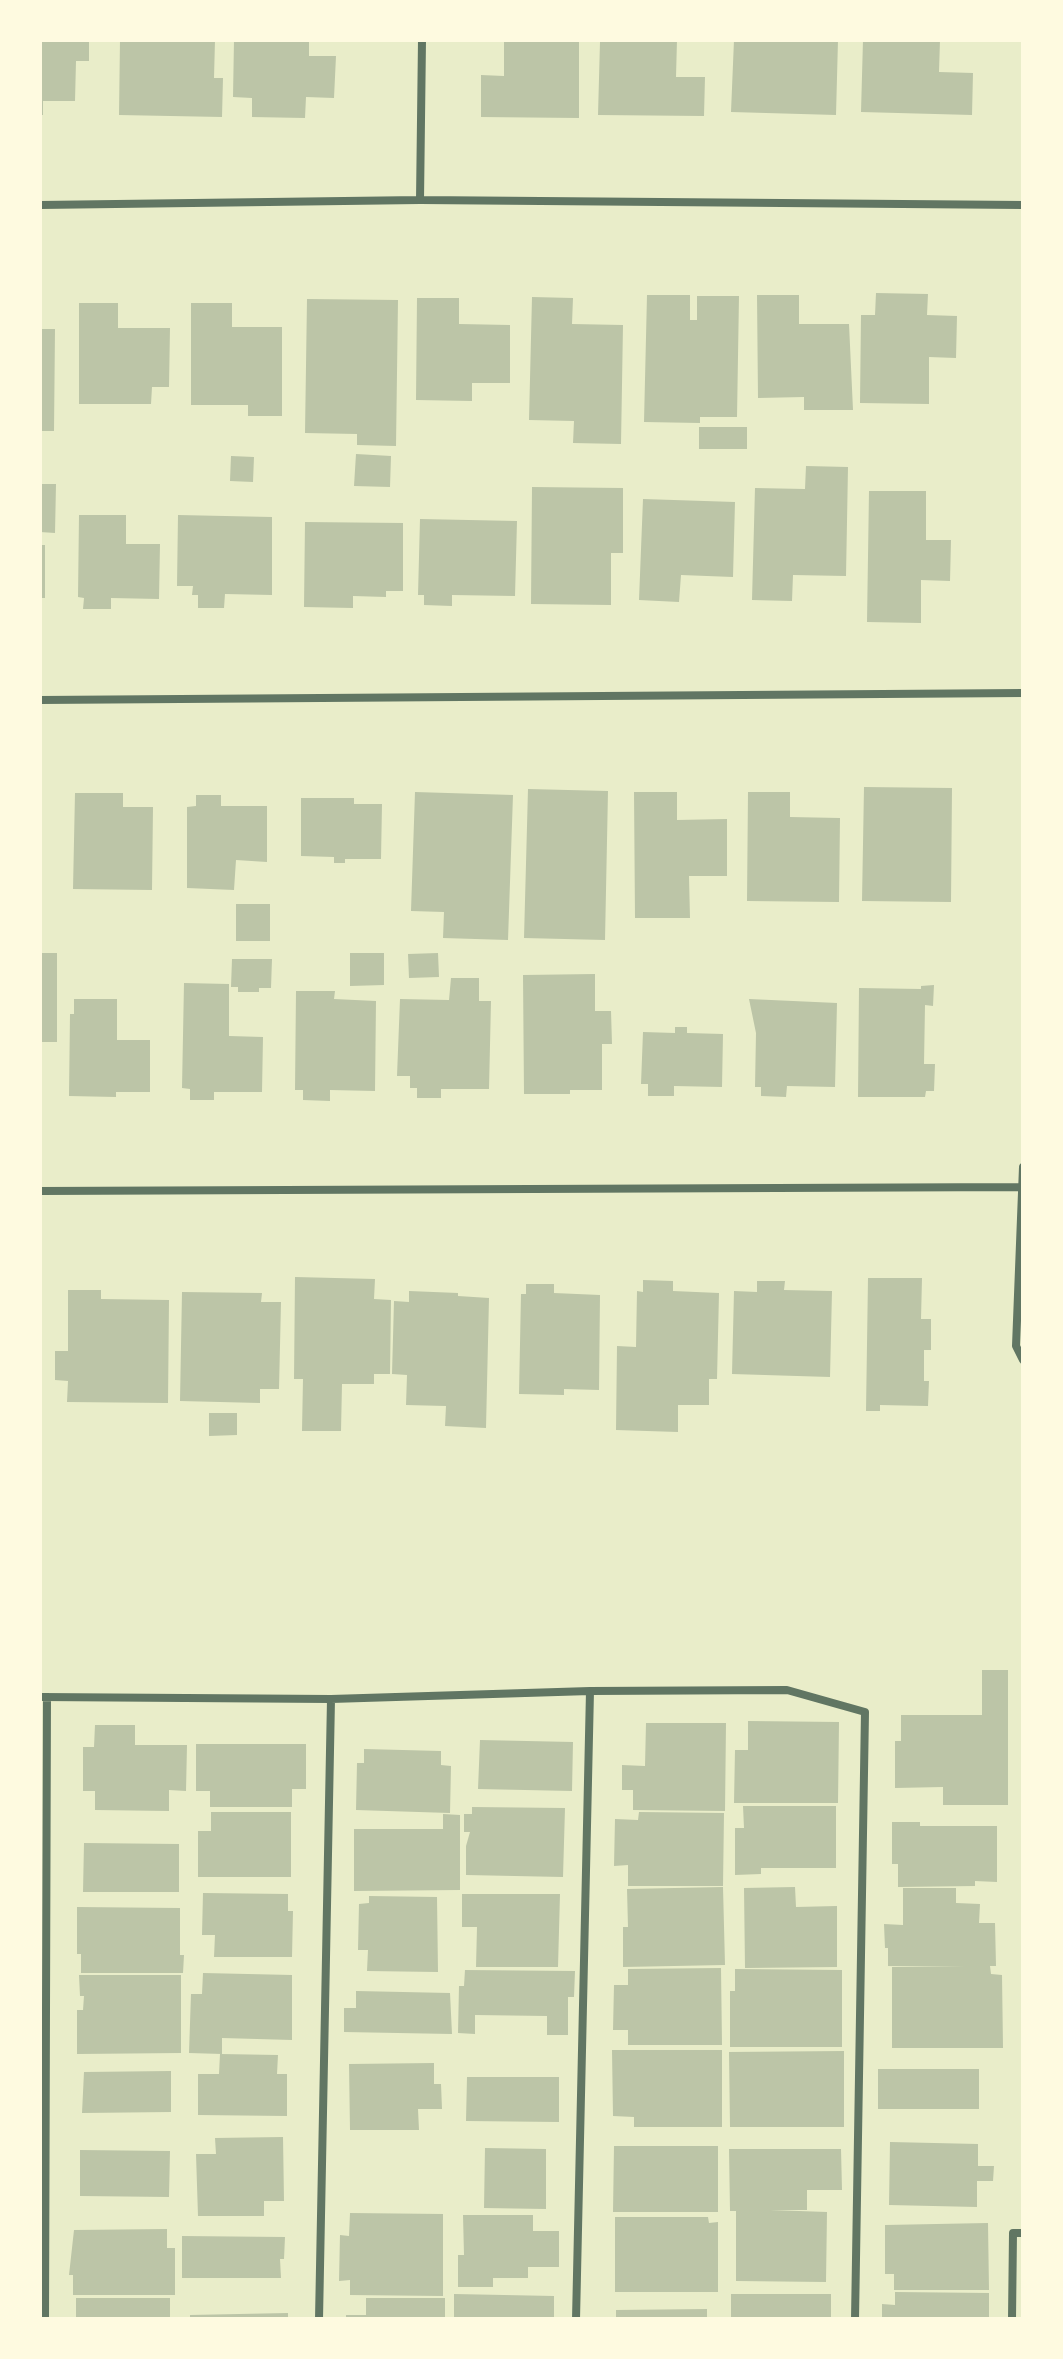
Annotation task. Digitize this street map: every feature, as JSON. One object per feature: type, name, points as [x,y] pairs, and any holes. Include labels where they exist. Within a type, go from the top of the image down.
[{"type":"street","points":[[420,200],[422,40]]},
{"type":"street","points":[[40,205],[420,200],[1023,205]]},
{"type":"street","points":[[40,700],[1023,693]]},
{"type":"street","points":[[1023,1167],[1016,1346],[1023,1360]]},
{"type":"street","points":[[40,1191],[1022,1187]]},
{"type":"street","points":[[45,2319],[44,1697],[331,1699],[590,1691],[787,1690],[865,1712],[855,2319]]},
{"type":"street","points":[[576,2319],[590,1691]]},
{"type":"street","points":[[319,2319],[331,1699]]},
{"type":"street","points":[[1012,2319],[1013,2233],[1023,2233]]},
{"type":"building","points":[[40,40],[89,40],[89,61],[76,61],[75,101],[43,101],[43,115],[40,115]]},
{"type":"building","points":[[120,40],[215,40],[214,78],[223,78],[222,117],[119,115]]},
{"type":"building","points":[[234,40],[309,40],[309,56],[336,56],[334,98],[306,97],[305,118],[252,117],[252,98],[233,97]]},
{"type":"building","points":[[504,40],[579,40],[579,118],[481,117],[481,75],[504,76]]},
{"type":"building","points":[[677,40],[676,77],[705,77],[704,116],[598,115],[600,42]]},
{"type":"building","points":[[734,40],[838,40],[836,115],[731,112]]},
{"type":"building","points":[[863,40],[940,40],[939,72],[973,73],[972,115],[861,112]]},
{"type":"building","points":[[876,293],[928,294],[927,315],[957,316],[956,358],[929,357],[929,404],[860,403],[861,315],[875,315]]},
{"type":"building","points":[[647,295],[690,295],[690,320],[697,320],[697,296],[739,296],[737,417],[700,417],[700,423],[644,422]]},
{"type":"building","points":[[757,295],[799,295],[799,324],[849,324],[853,410],[804,410],[804,397],[758,398]]},
{"type":"building","points":[[532,297],[573,298],[572,324],[623,325],[621,444],[573,443],[574,421],[529,420]]},
{"type":"building","points":[[417,298],[459,298],[459,324],[510,325],[510,383],[472,383],[472,401],[416,400]]},
{"type":"building","points":[[307,299],[398,300],[396,446],[357,445],[357,434],[305,433]]},
{"type":"building","points":[[79,303],[118,303],[118,328],[170,328],[169,387],[152,387],[151,404],[79,404]]},
{"type":"building","points":[[191,303],[232,303],[232,327],[282,327],[282,416],[248,416],[248,405],[191,405]]},
{"type":"building","points":[[40,329],[55,329],[54,431],[40,431]]},
{"type":"building","points":[[699,427],[747,427],[747,449],[699,449]]},
{"type":"building","points":[[356,454],[391,456],[390,487],[354,486]]},
{"type":"building","points":[[231,456],[254,457],[253,482],[230,481]]},
{"type":"building","points":[[806,466],[848,467],[846,576],[793,575],[792,601],[752,600],[755,488],[805,489]]},
{"type":"building","points":[[40,484],[56,484],[55,533],[40,532]]},
{"type":"building","points":[[532,487],[623,488],[623,553],[611,553],[611,605],[531,604]]},
{"type":"building","points":[[869,491],[926,491],[926,540],[951,540],[950,581],[921,580],[921,623],[867,622]]},
{"type":"building","points":[[643,499],[735,502],[733,577],[681,575],[679,602],[639,600]]},
{"type":"building","points":[[79,515],[126,515],[126,544],[160,544],[159,599],[111,598],[111,609],[83,609],[84,598],[78,597]]},
{"type":"building","points":[[178,515],[272,517],[272,595],[225,594],[224,608],[198,608],[198,595],[192,595],[193,586],[177,586]]},
{"type":"building","points":[[420,519],[517,521],[515,596],[452,595],[452,606],[424,605],[424,595],[418,595]]},
{"type":"building","points":[[305,522],[403,523],[403,591],[386,591],[386,597],[353,596],[353,608],[304,607]]},
{"type":"building","points":[[40,545],[45,545],[45,598],[40,598]]},
{"type":"building","points":[[864,787],[952,788],[951,902],[862,901]]},
{"type":"building","points":[[528,789],[608,791],[605,940],[524,938]]},
{"type":"building","points":[[415,792],[513,795],[508,940],[443,938],[444,912],[411,911]]},
{"type":"building","points":[[634,792],[677,792],[677,820],[727,819],[727,876],[689,876],[690,918],[635,918]]},
{"type":"building","points":[[748,792],[790,792],[790,817],[840,818],[839,902],[747,901]]},
{"type":"building","points":[[75,793],[123,793],[123,807],[153,807],[152,890],[73,889]]},
{"type":"building","points":[[196,795],[221,795],[221,806],[267,806],[267,862],[236,860],[234,890],[187,888],[187,807],[196,806]]},
{"type":"building","points":[[301,798],[354,798],[354,804],[382,804],[381,859],[345,859],[345,863],[334,863],[334,857],[301,856]]},
{"type":"building","points":[[236,904],[270,904],[270,941],[236,941]]},
{"type":"building","points":[[40,953],[57,953],[57,1042],[40,1042]]},
{"type":"building","points":[[350,953],[384,953],[384,985],[350,986]]},
{"type":"building","points":[[438,953],[439,977],[409,978],[408,954]]},
{"type":"building","points":[[232,959],[272,959],[271,988],[259,988],[259,992],[238,992],[238,987],[231,987]]},
{"type":"building","points":[[595,974],[595,1011],[611,1011],[612,1044],[602,1044],[602,1090],[524,1094],[523,975]]},
{"type":"building","points":[[451,978],[479,978],[479,1001],[491,1001],[489,1089],[441,1089],[441,1098],[417,1098],[417,1088],[410,1088],[410,1076],[397,1076],[400,999],[449,1000]]},
{"type":"building","points":[[184,983],[229,984],[229,1036],[263,1037],[262,1092],[214,1092],[214,1100],[190,1100],[190,1089],[182,1088]]},
{"type":"building","points":[[934,985],[933,1006],[925,1005],[924,1064],[935,1064],[934,1091],[926,1091],[925,1097],[858,1097],[859,988],[921,989],[921,986]]},
{"type":"building","points":[[296,991],[335,991],[334,999],[376,1001],[375,1091],[330,1090],[330,1101],[303,1100],[303,1090],[295,1090]]},
{"type":"building","points":[[74,999],[117,999],[117,1040],[150,1040],[150,1092],[116,1092],[116,1097],[69,1096],[70,1014],[74,1014]]},
{"type":"building","points":[[749,999],[837,1003],[835,1087],[787,1086],[786,1097],[761,1096],[761,1087],[755,1087],[756,1033]]},
{"type":"building","points":[[675,1027],[687,1027],[687,1033],[723,1034],[722,1087],[674,1086],[674,1096],[648,1096],[648,1084],[641,1084],[643,1032],[675,1033]]},
{"type":"building","points":[[295,1277],[375,1279],[374,1299],[391,1300],[390,1374],[374,1374],[374,1384],[342,1384],[341,1431],[302,1431],[303,1379],[294,1379]]},
{"type":"building","points":[[868,1278],[922,1278],[921,1319],[931,1319],[931,1350],[924,1350],[924,1381],[929,1381],[928,1406],[880,1405],[880,1411],[866,1411]]},
{"type":"building","points":[[643,1280],[673,1281],[673,1291],[719,1293],[717,1379],[709,1379],[709,1405],[678,1405],[678,1432],[616,1430],[617,1346],[636,1347],[637,1291],[643,1292]]},
{"type":"building","points":[[757,1281],[785,1281],[784,1290],[832,1291],[830,1377],[732,1374],[734,1291],[757,1292]]},
{"type":"building","points":[[526,1284],[554,1284],[554,1293],[600,1295],[599,1390],[564,1389],[564,1395],[519,1394],[521,1294],[526,1294]]},
{"type":"building","points":[[68,1290],[101,1290],[101,1299],[169,1300],[168,1403],[67,1402],[68,1381],[55,1380],[55,1351],[68,1351]]},
{"type":"building","points":[[409,1291],[489,1298],[486,1428],[445,1426],[446,1406],[406,1405],[407,1375],[392,1374],[394,1301],[409,1302]]},
{"type":"building","points":[[182,1292],[262,1293],[261,1302],[281,1302],[279,1389],[260,1389],[260,1403],[180,1401]]},
{"type":"building","points":[[209,1413],[237,1413],[237,1435],[209,1436]]},
{"type":"building","points":[[982,1670],[1008,1670],[1008,1805],[943,1805],[943,1787],[895,1788],[895,1741],[901,1741],[901,1715],[982,1715]]},
{"type":"building","points":[[748,1721],[839,1722],[838,1803],[734,1803],[735,1750],[748,1750]]},
{"type":"building","points":[[646,1723],[726,1723],[725,1811],[633,1810],[633,1790],[622,1790],[622,1765],[645,1766]]},
{"type":"building","points":[[95,1725],[135,1725],[135,1745],[187,1745],[186,1791],[169,1790],[169,1811],[95,1810],[95,1791],[83,1791],[83,1747],[94,1747]]},
{"type":"building","points":[[480,1740],[573,1742],[572,1791],[478,1789]]},
{"type":"building","points":[[196,1744],[306,1744],[306,1789],[292,1789],[292,1807],[210,1807],[210,1791],[196,1791]]},
{"type":"building","points":[[364,1749],[441,1751],[441,1765],[451,1766],[450,1813],[356,1810],[357,1763],[364,1763]]},
{"type":"building","points":[[743,1806],[836,1806],[836,1868],[761,1868],[761,1874],[735,1875],[735,1828],[744,1828]]},
{"type":"building","points":[[472,1807],[565,1808],[563,1877],[466,1875],[466,1846],[470,1832],[464,1832],[464,1814],[472,1814]]},
{"type":"building","points":[[211,1812],[291,1812],[291,1877],[198,1877],[198,1831],[211,1831]]},
{"type":"building","points":[[639,1812],[724,1813],[723,1886],[628,1886],[628,1865],[614,1866],[615,1819],[638,1820]]},
{"type":"building","points":[[443,1814],[460,1815],[460,1890],[354,1891],[354,1829],[443,1829]]},
{"type":"building","points":[[892,1822],[920,1822],[920,1826],[997,1826],[997,1882],[975,1881],[975,1886],[898,1887],[898,1864],[892,1864]]},
{"type":"building","points":[[84,1843],[179,1844],[179,1892],[83,1892]]},
{"type":"building","points":[[723,1887],[725,1965],[623,1967],[623,1927],[628,1927],[627,1889]]},
{"type":"building","points":[[795,1887],[796,1907],[837,1906],[837,1967],[745,1968],[744,1888]]},
{"type":"building","points":[[903,1888],[956,1888],[956,1903],[980,1904],[979,1923],[995,1923],[996,1966],[990,1966],[991,1974],[1002,1975],[1003,2048],[892,2048],[892,1967],[965,1967],[888,1966],[884,1924],[903,1925]]},
{"type":"building","points":[[203,1893],[288,1894],[288,1911],[293,1911],[292,1957],[214,1957],[215,1935],[202,1935]]},
{"type":"building","points":[[462,1894],[560,1894],[558,1967],[476,1967],[477,1927],[462,1927]]},
{"type":"building","points":[[369,1896],[437,1897],[438,1972],[367,1971],[368,1950],[358,1950],[359,1904],[369,1903]]},
{"type":"building","points":[[77,1907],[180,1908],[183,1973],[81,1973],[81,1954],[77,1954]]},
{"type":"building","points":[[721,1968],[722,2045],[628,2045],[628,2030],[613,2030],[614,1985],[628,1985],[628,1969]]},
{"type":"building","points":[[735,1969],[842,1970],[842,2047],[730,2047],[730,1991],[735,1991]]},
{"type":"building","points":[[465,1970],[575,1971],[574,1997],[568,1997],[568,2035],[547,2035],[547,2016],[475,2015],[475,2034],[458,2033],[459,1986],[464,1986]]},
{"type":"building","points":[[203,1973],[292,1975],[292,2040],[222,2038],[222,2054],[189,2053],[191,1994],[202,1994]]},
{"type":"building","points":[[79,1975],[181,1975],[181,2053],[77,2054],[77,2010],[83,2010],[84,1996],[80,1996]]},
{"type":"building","points":[[356,1991],[450,1993],[452,2034],[344,2032],[344,2008],[356,2008]]},
{"type":"building","points":[[612,2050],[722,2050],[722,2127],[634,2127],[634,2117],[613,2116]]},
{"type":"building","points":[[844,2051],[844,2127],[730,2127],[729,2052]]},
{"type":"building","points":[[220,2054],[278,2055],[277,2074],[287,2074],[287,2116],[198,2115],[198,2074],[219,2074]]},
{"type":"building","points":[[434,2063],[434,2084],[441,2084],[442,2109],[418,2109],[419,2130],[350,2130],[349,2064]]},
{"type":"building","points":[[878,2069],[979,2069],[979,2109],[878,2109]]},
{"type":"building","points":[[171,2071],[171,2112],[82,2113],[84,2072]]},
{"type":"building","points":[[467,2077],[559,2077],[559,2122],[466,2121]]},
{"type":"building","points":[[283,2137],[284,2201],[264,2201],[264,2216],[198,2216],[196,2154],[216,2154],[215,2138]]},
{"type":"building","points":[[890,2142],[978,2144],[978,2166],[994,2166],[993,2181],[977,2181],[977,2207],[889,2205]]},
{"type":"building","points":[[614,2146],[718,2146],[718,2212],[613,2212]]},
{"type":"building","points":[[485,2148],[546,2149],[546,2209],[484,2208]]},
{"type":"building","points":[[729,2149],[841,2149],[842,2190],[807,2190],[807,2210],[770,2210],[827,2212],[826,2282],[736,2281],[736,2211],[730,2211]]},
{"type":"building","points":[[80,2150],[170,2151],[169,2197],[80,2196]]},
{"type":"building","points":[[350,2213],[443,2214],[443,2296],[350,2295],[350,2280],[339,2281],[340,2235],[349,2236]]},
{"type":"building","points":[[463,2215],[533,2215],[533,2231],[559,2231],[559,2267],[528,2267],[528,2278],[493,2278],[493,2287],[458,2287],[458,2255],[464,2255]]},
{"type":"building","points":[[615,2217],[708,2217],[709,2223],[718,2222],[718,2292],[615,2292]]},
{"type":"building","points":[[988,2223],[989,2290],[894,2290],[894,2274],[885,2274],[885,2225]]},
{"type":"building","points":[[167,2229],[167,2248],[175,2248],[175,2295],[73,2295],[73,2275],[69,2275],[74,2230]]},
{"type":"building","points":[[182,2236],[285,2237],[284,2259],[280,2259],[281,2278],[182,2278]]},
{"type":"building","points":[[895,2292],[989,2293],[989,2319],[882,2319],[882,2304],[895,2305]]},
{"type":"building","points":[[454,2294],[554,2296],[554,2319],[454,2319]]},
{"type":"building","points":[[731,2294],[831,2294],[831,2319],[731,2319]]},
{"type":"building","points":[[76,2298],[170,2298],[170,2319],[76,2319]]},
{"type":"building","points":[[366,2298],[445,2298],[445,2319],[346,2319],[346,2315],[366,2315]]},
{"type":"building","points":[[707,2309],[707,2319],[616,2319],[616,2310]]},
{"type":"building","points":[[288,2313],[288,2319],[190,2319],[190,2315]]}]
